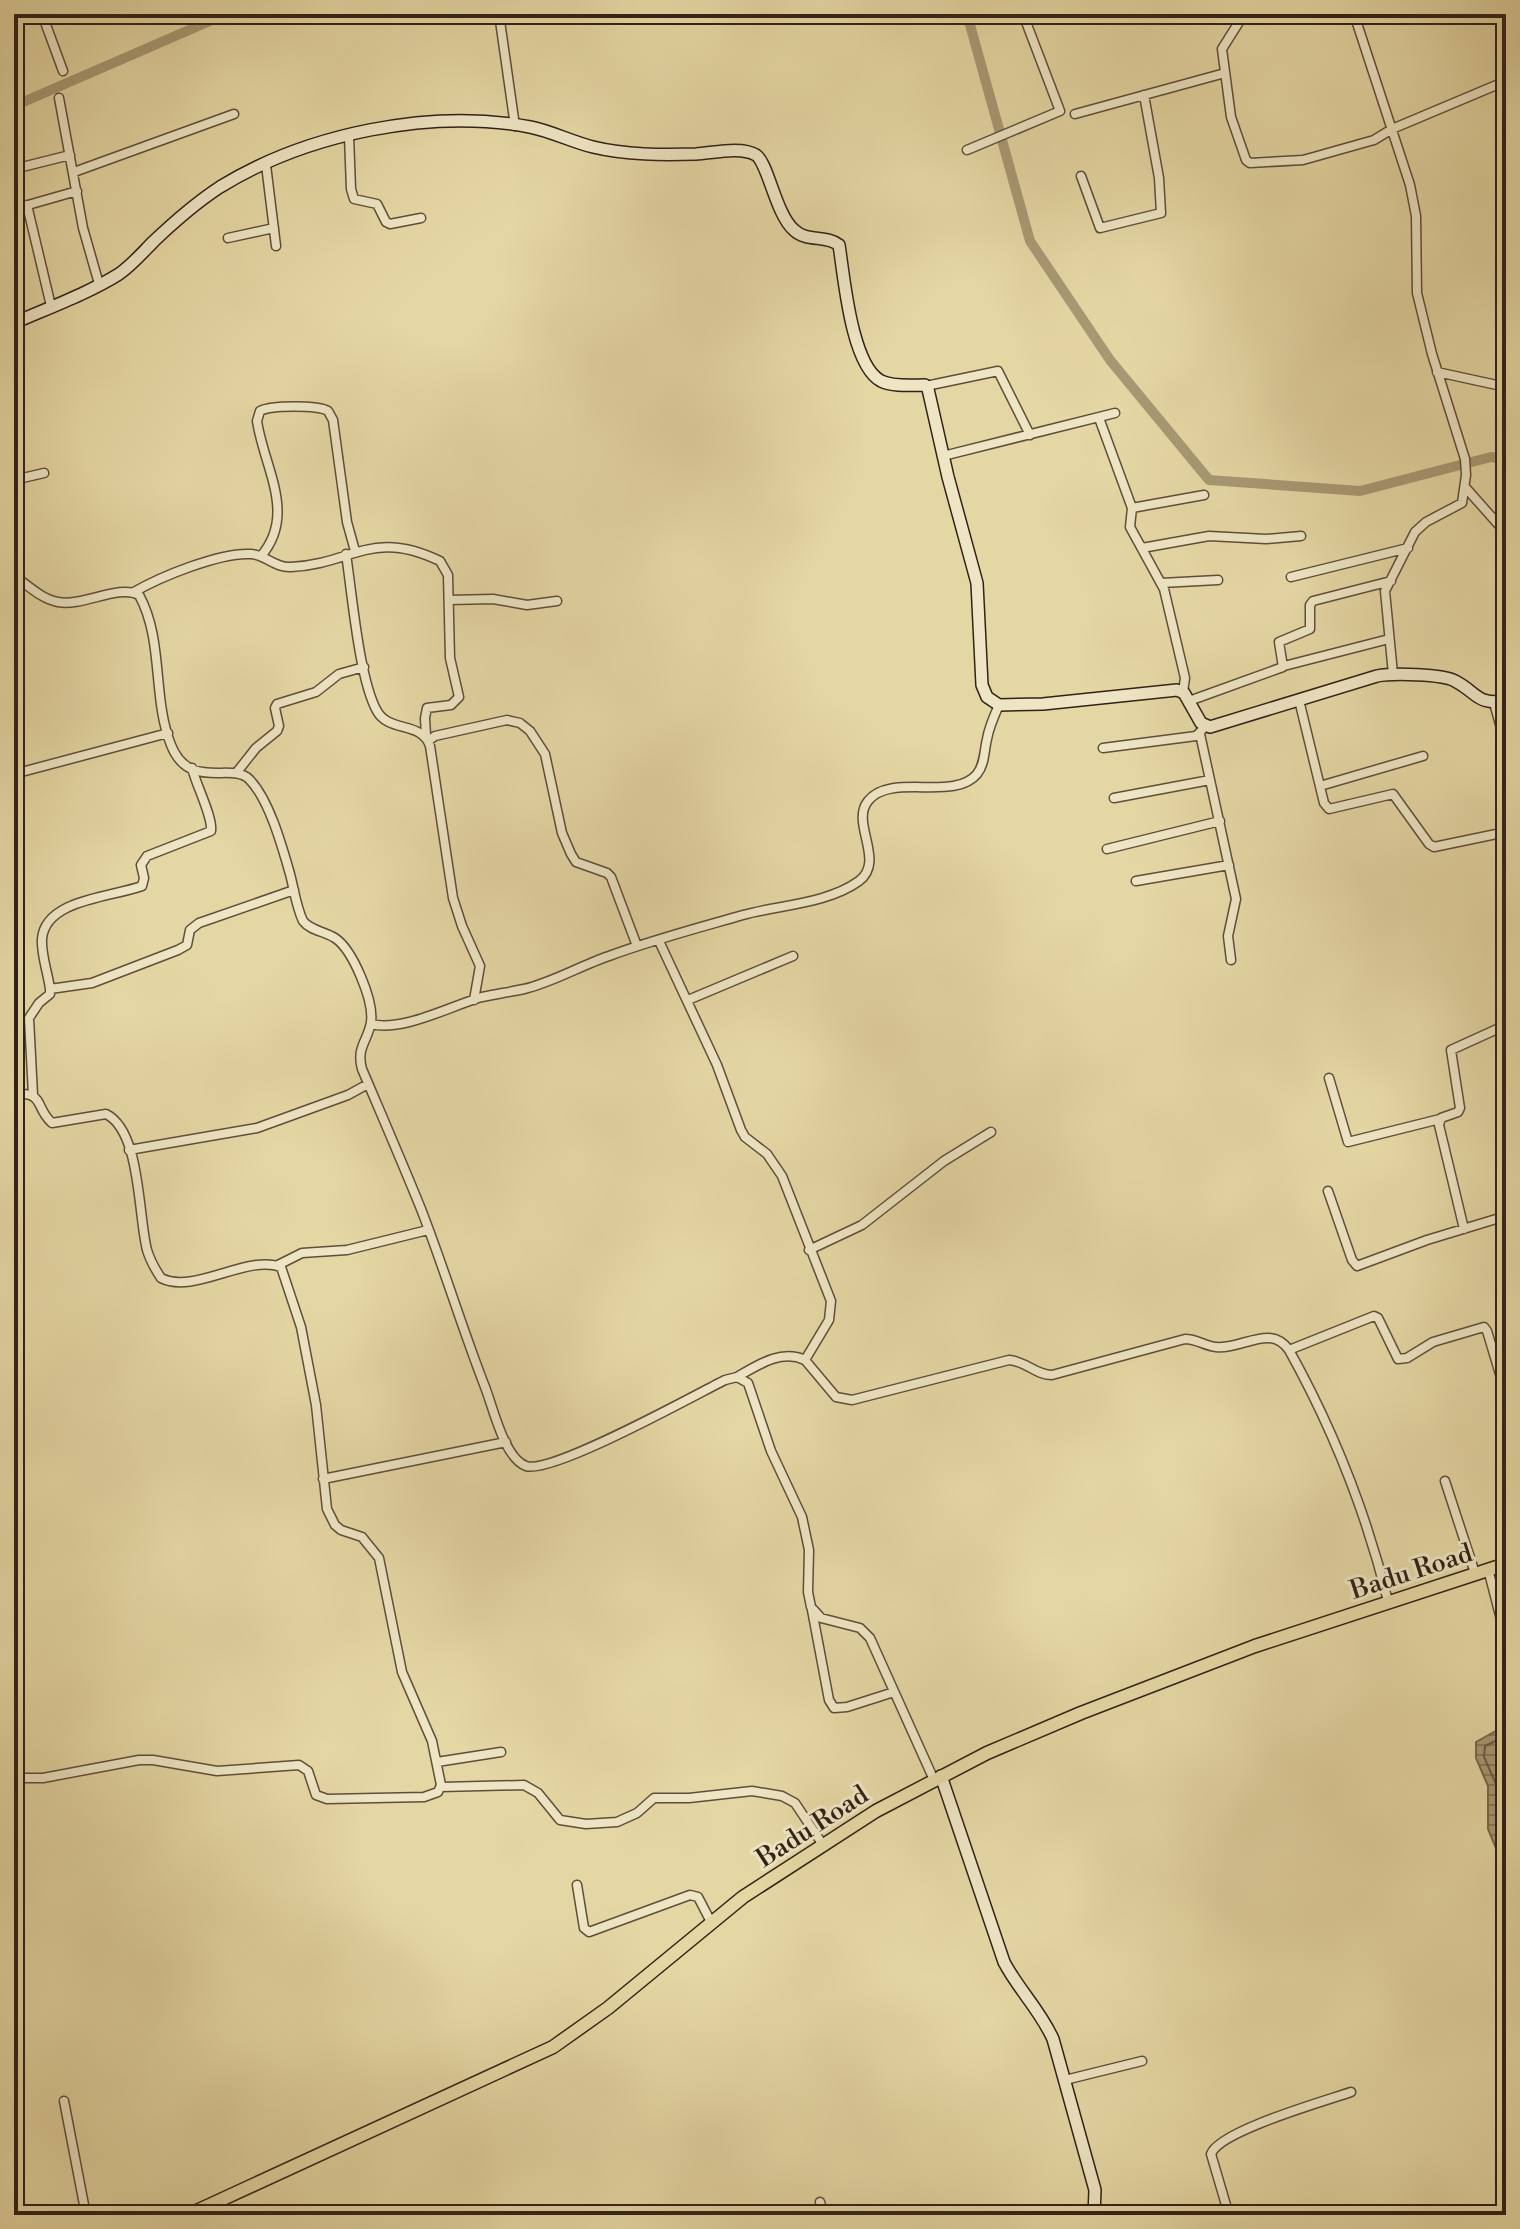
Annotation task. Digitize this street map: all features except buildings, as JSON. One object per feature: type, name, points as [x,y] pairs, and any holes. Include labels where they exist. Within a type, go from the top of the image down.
[{"type":"main road","name":"Badu Road","points":[[188,2215],[553,2047],[608,2008],[743,1897],[876,1811],[987,1753],[1255,1646],[1506,1564]]},
{"type":"street","points":[[14,18],[26,14]]},
{"type":"street","points":[[42,14],[63,71]]},
{"type":"street","points":[[499,14],[515,126]]},
{"type":"street","points":[[967,150],[1060,111],[1023,14]]},
{"type":"street","points":[[1244,14],[1222,47],[1232,119],[1246,160],[1250,163],[1303,160],[1374,140],[1392,129],[1506,81]]},
{"type":"street","points":[[1354,14],[1413,199],[1416,216],[1415,285],[1437,372],[1465,459],[1466,475],[1462,503],[1421,525],[1391,581],[1385,598],[1393,674]]},
{"type":"street","points":[[1075,114],[1225,73]]},
{"type":"street","points":[[1081,176],[1097,226],[1101,229],[1161,213],[1159,178],[1144,95]]},
{"type":"street","points":[[59,98],[88,254],[99,284]]},
{"type":"street","points":[[74,172],[234,114]]},
{"type":"street","points":[[14,323],[119,274],[178,220],[220,187],[301,149],[408,123],[531,127],[595,148],[635,153],[755,154],[760,159],[774,198],[794,231],[839,245],[853,334],[875,376],[884,383],[926,386],[998,371],[1030,435]]},
{"type":"street","points":[[349,136],[354,199],[377,204],[390,224],[421,218]]},
{"type":"street","points":[[14,169],[70,155]]},
{"type":"street","points":[[266,165],[276,246]]},
{"type":"street","points":[[14,209],[77,191]]},
{"type":"street","points":[[27,205],[51,306]]},
{"type":"street","points":[[228,238],[274,228]]},
{"type":"street","points":[[1437,372],[1506,387]]},
{"type":"street","points":[[926,386],[977,583],[982,685],[987,697],[999,705],[1043,704],[1177,690],[1186,697]]},
{"type":"street","points":[[261,556],[276,535],[279,518],[257,421],[260,411],[268,407],[314,407],[328,411],[333,420],[364,667],[374,705],[381,717],[427,738],[507,720],[520,723],[530,731],[545,754],[562,833],[571,854],[576,862],[607,873],[615,882],[637,946]]},
{"type":"street","points":[[943,456],[1115,413]]},
{"type":"street","points":[[1099,418],[1132,508],[1130,527],[1161,583],[1185,678],[1186,697],[1202,730],[1236,899],[1228,936],[1231,960]]},
{"type":"street","points":[[14,480],[44,473]]},
{"type":"street","points":[[1465,487],[1506,533]]},
{"type":"street","points":[[1132,508],[1204,495]]},
{"type":"street","points":[[1142,548],[1209,536],[1266,539],[1301,536]]},
{"type":"street","points":[[14,576],[42,595],[59,602],[134,592],[158,579],[241,555],[261,556],[275,565],[292,568],[395,546],[440,561],[448,575],[450,658],[459,697],[451,705],[427,708],[425,718],[453,898],[480,966],[474,1000]]},
{"type":"street","points":[[1291,577],[1408,548]]},
{"type":"street","points":[[1161,583],[1218,580]]},
{"type":"street","points":[[1284,666],[1279,642],[1310,629],[1310,605],[1313,601],[1391,581]]},
{"type":"street","points":[[134,592],[143,603],[150,629],[168,733],[175,754],[192,768],[214,775],[237,772],[247,777],[265,805],[300,916],[308,927],[338,940],[356,963],[371,1017],[360,1060],[428,1230],[464,1335],[515,1459],[525,1466],[534,1467],[615,1436],[725,1380],[777,1358],[790,1356],[805,1360],[830,1392],[842,1400],[852,1400],[1009,1360],[1022,1363],[1043,1375],[1063,1373],[1185,1339],[1214,1347],[1273,1337],[1289,1350],[1354,1486],[1377,1554],[1388,1601]]},
{"type":"street","points":[[449,600],[493,599],[527,605],[557,601]]},
{"type":"street","points":[[1186,697],[1284,666],[1389,639]]},
{"type":"street","points":[[237,772],[256,748],[277,731],[277,704],[316,692],[339,674],[364,667]]},
{"type":"street","points":[[1103,748],[1202,730],[1377,676],[1393,674],[1453,679],[1480,700],[1500,702],[1506,746]]},
{"type":"street","points":[[1299,700],[1324,803],[1329,809],[1393,794],[1434,847],[1506,832]]},
{"type":"street","points":[[371,1024],[398,1024],[474,1000],[525,989],[637,946],[768,908],[840,891],[861,879],[869,868],[863,815],[867,801],[890,790],[911,786],[953,786],[974,777],[982,764],[999,705]]},
{"type":"street","points":[[14,774],[168,733]]},
{"type":"street","points":[[1320,786],[1423,756]]},
{"type":"street","points":[[192,768],[199,795],[211,821],[211,831],[147,856],[141,865],[142,886],[106,894],[53,915],[43,933],[50,994],[29,1018],[33,1095],[52,1123],[65,1123],[98,1114],[112,1117],[129,1150],[147,1248],[161,1278],[166,1281],[181,1282],[265,1264],[278,1265],[302,1253],[347,1250],[428,1230]]},
{"type":"street","points":[[1114,798],[1210,780]]},
{"type":"street","points":[[1107,849],[1220,821]]},
{"type":"street","points":[[1136,881],[1229,865]]},
{"type":"street","points":[[50,989],[92,983],[178,950],[187,945],[190,930],[199,923],[294,890]]},
{"type":"street","points":[[659,941],[717,1065],[741,1130],[775,1163],[788,1189],[809,1250],[828,1292],[832,1310],[805,1360]]},
{"type":"street","points":[[688,1000],[793,956]]},
{"type":"street","points":[[1329,1078],[1348,1142],[1440,1119],[1458,1112],[1460,1108],[1451,1052],[1453,1048],[1506,1025]]},
{"type":"street","points":[[129,1150],[257,1128],[348,1095],[368,1084]]},
{"type":"street","points":[[14,1094],[33,1095]]},
{"type":"street","points":[[1440,1119],[1464,1229]]},
{"type":"street","points":[[809,1250],[862,1225],[944,1161],[991,1132]]},
{"type":"street","points":[[1328,1191],[1356,1265],[1506,1216]]},
{"type":"street","points":[[278,1265],[284,1271],[301,1327],[316,1405],[327,1509],[335,1525],[362,1537],[379,1558],[402,1672],[432,1741],[441,1787]]},
{"type":"street","points":[[1289,1350],[1374,1316],[1378,1318],[1398,1359],[1407,1358],[1434,1342],[1485,1327],[1506,1394]]},
{"type":"street","points":[[737,1377],[751,1388],[771,1451],[802,1517],[809,1550],[808,1592],[831,1705],[847,1707],[894,1692]]},
{"type":"street","points":[[323,1479],[506,1442]]},
{"type":"street","points":[[1445,1481],[1506,1639]]},
{"type":"street","points":[[811,1607],[821,1618],[865,1632],[938,1778],[1004,1962],[1046,2023],[1095,2190],[1094,2215]]},
{"type":"street","points":[[437,1762],[501,1752]]},
{"type":"street","points":[[14,1778],[43,1778],[127,1761],[153,1760],[217,1771],[299,1765],[308,1771],[316,1795],[327,1799],[413,1798],[432,1795],[441,1787],[524,1785],[538,1793],[560,1820],[586,1824],[606,1824],[627,1819],[654,1798],[689,1798],[752,1791],[770,1793],[795,1803],[823,1845]]},
{"type":"street","points":[[577,1885],[584,1928],[589,1932],[690,1895],[698,1897],[711,1922]]},
{"type":"street","points":[[1065,2080],[1142,2061]]},
{"type":"street","points":[[1224,2215],[1226,2205],[1211,2154],[1217,2144],[1264,2122],[1351,2092]]},
{"type":"street","points":[[64,2101],[86,2215]]},
{"type":"street","points":[[820,2202],[824,2215]]},
{"type":"water","points":[[1501,1728],[1506,1729],[1506,1872],[1488,1829],[1488,1786],[1476,1758],[1476,1742]]},
{"type":"waterway","points":[[14,106],[226,14]]},
{"type":"waterway","points":[[967,14],[1030,241],[1110,360],[1209,480],[1360,491],[1491,457],[1506,459]]}]
